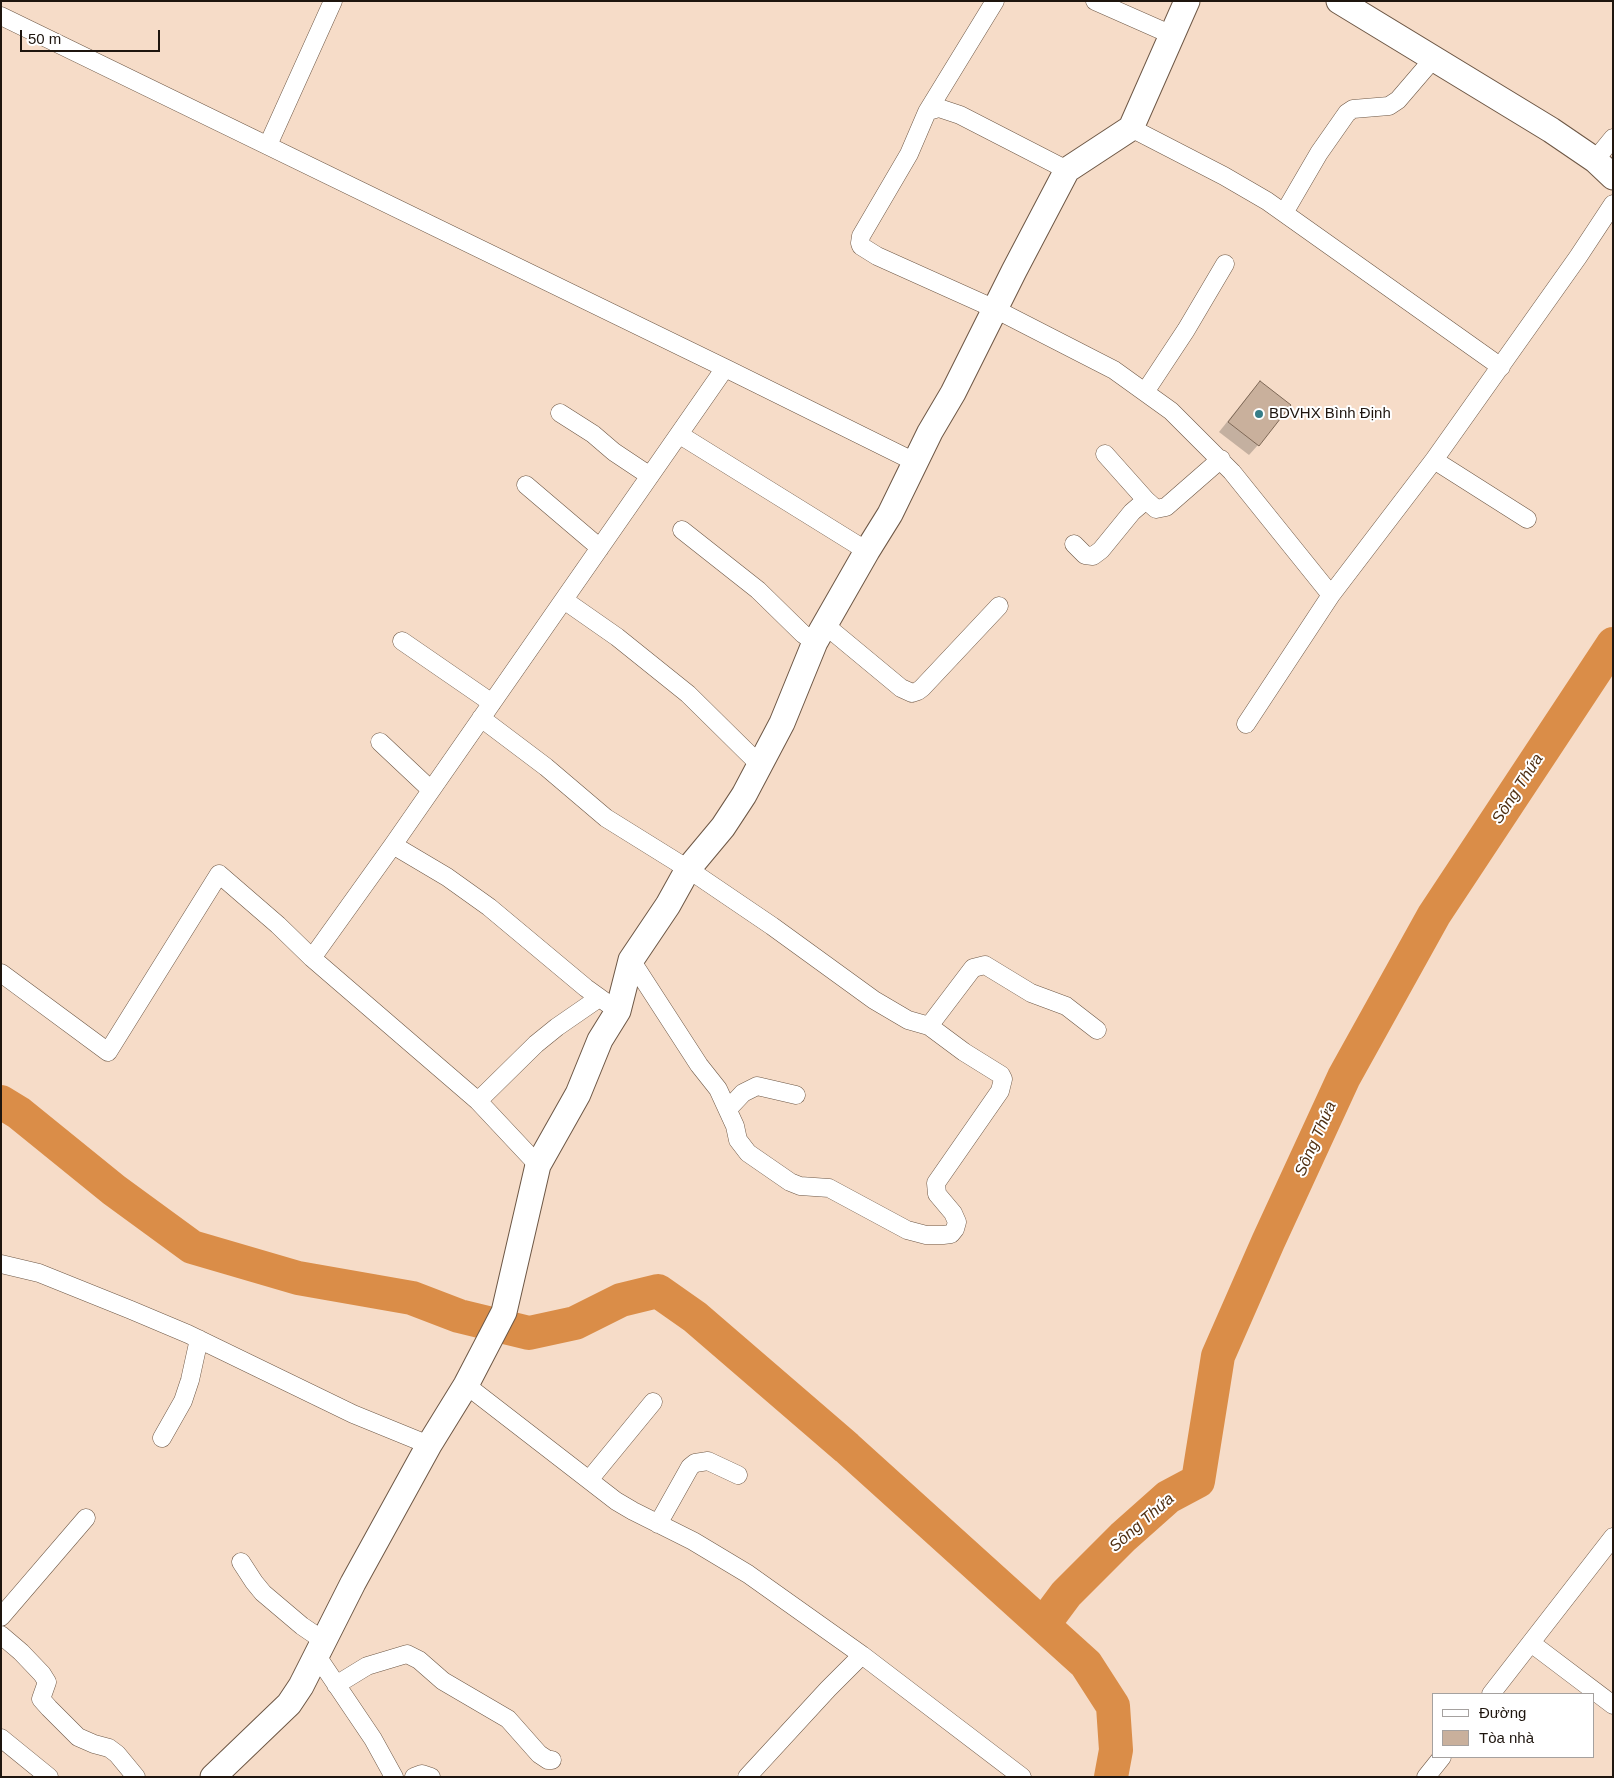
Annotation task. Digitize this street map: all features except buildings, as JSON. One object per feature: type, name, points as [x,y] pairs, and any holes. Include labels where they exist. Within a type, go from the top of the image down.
[{"type":"street","points":[[268,145],[332,1]]},
{"type":"street","points":[[995,1],[927,112],[909,154],[861,236],[861,246],[877,256],[994,309],[1114,370],[1171,411],[1220,459],[1256,500],[1331,595]]},
{"type":"street","points":[[1095,1],[1172,35]]},
{"type":"street","points":[[213,1777],[289,1704],[429,1445],[466,1385],[504,1312],[538,1165],[578,1094],[600,1040],[608,1005],[631,960],[668,905],[688,868],[736,808],[760,765],[782,723],[820,634],[890,514],[930,432],[953,393],[994,309],[1067,170],[1131,128],[1188,1]]},
{"type":"street","points":[[1339,1],[1551,130],[1594,160],[1613,177]]},
{"type":"street","points":[[1,16],[915,462]]},
{"type":"street","points":[[1284,213],[1319,153],[1347,113],[1353,109],[1389,106],[1398,100],[1434,58]]},
{"type":"street","points":[[927,112],[939,108],[960,115],[1067,170]]},
{"type":"street","points":[[1131,128],[1224,176],[1284,213],[1501,367]]},
{"type":"street","points":[[1594,160],[1613,138]]},
{"type":"street","points":[[1246,724],[1331,595],[1434,460],[1501,367],[1613,204]]},
{"type":"street","points":[[1145,392],[1186,330],[1225,264]]},
{"type":"street","points":[[312,958],[680,435],[725,368]]},
{"type":"street","points":[[560,413],[593,434],[614,452],[650,476]]},
{"type":"street","points":[[680,435],[867,551]]},
{"type":"street","points":[[1105,454],[1156,509],[1166,507],[1220,459]]},
{"type":"street","points":[[1434,460],[1527,519]]},
{"type":"street","points":[[526,484],[600,548]]},
{"type":"street","points":[[1074,544],[1085,555],[1093,556],[1101,550],[1132,512],[1146,500]]},
{"type":"street","points":[[682,530],[758,590],[803,634],[820,634],[900,688],[912,694],[922,688],[999,606]]},
{"type":"street","points":[[564,600],[617,637],[688,694],[760,765]]},
{"type":"street","points":[[402,641],[492,703]]},
{"type":"street","points":[[481,718],[546,768],[606,818],[688,868],[780,931],[874,1000],[908,1020],[929,1026],[964,1052],[1001,1075],[1003,1079],[1000,1091],[936,1182],[939,1198],[948,1205],[957,1222],[951,1234],[934,1235],[913,1232],[829,1188],[800,1186],[790,1182],[757,1160],[741,1145],[735,1126],[718,1089],[699,1065],[631,960]]},
{"type":"street","points":[[380,742],[431,790]]},
{"type":"street","points":[[393,845],[447,877],[489,907],[608,1005]]},
{"type":"street","points":[[1,973],[108,1052],[219,874],[278,925],[312,958],[478,1101],[538,1165]]},
{"type":"street","points":[[929,1026],[973,968],[985,965],[1031,993],[1066,1006],[1097,1030]]},
{"type":"street","points":[[478,1101],[536,1044],[558,1027],[608,1005]]},
{"type":"street","points":[[728,1109],[743,1093],[757,1086],[796,1094]]},
{"type":"street","points":[[1,1264],[48,1276],[199,1339],[353,1414],[429,1445]]},
{"type":"street","points":[[162,1438],[183,1401],[190,1380],[199,1339]]},
{"type":"street","points":[[466,1385],[616,1501],[693,1541],[742,1570],[862,1655],[1022,1777]]},
{"type":"street","points":[[589,1480],[653,1402]]},
{"type":"street","points":[[658,1524],[690,1467],[695,1463],[708,1461],[722,1470],[738,1475]]},
{"type":"street","points":[[1,1617],[86,1518]]},
{"type":"street","points":[[1492,1693],[1613,1537]]},
{"type":"street","points":[[241,1562],[263,1593],[302,1626],[320,1649],[336,1685],[373,1739],[394,1777]]},
{"type":"street","points":[[1,1635],[22,1652],[42,1674],[47,1682],[41,1699],[49,1708],[78,1736],[94,1744],[109,1748],[117,1754],[136,1777]]},
{"type":"street","points":[[1531,1643],[1613,1705]]},
{"type":"street","points":[[336,1685],[367,1666],[406,1654],[419,1660],[450,1685],[501,1714],[539,1754],[548,1760],[552,1760]]},
{"type":"street","points":[[747,1777],[862,1655]]},
{"type":"street","points":[[1,1738],[48,1777]]},
{"type":"street","points":[[1426,1777],[1441,1758]]},
{"type":"street","points":[[414,1777],[422,1774],[431,1777]]},
{"type":"waterway","name":"Sông Thứa","points":[[1043,1625],[1066,1594],[1123,1537],[1168,1497],[1198,1481],[1218,1356],[1344,1077],[1434,915],[1613,644]]},
{"type":"waterway","points":[[1,1102],[19,1113],[114,1190],[192,1247],[298,1278],[412,1298],[459,1316],[529,1333],[575,1323],[621,1300],[658,1291],[695,1317],[847,1448],[1086,1664],[1113,1706],[1116,1750],[1111,1777]]},
{"type":"place","name":"BDVHX Bình Định","points":[[1259,414]]}]
